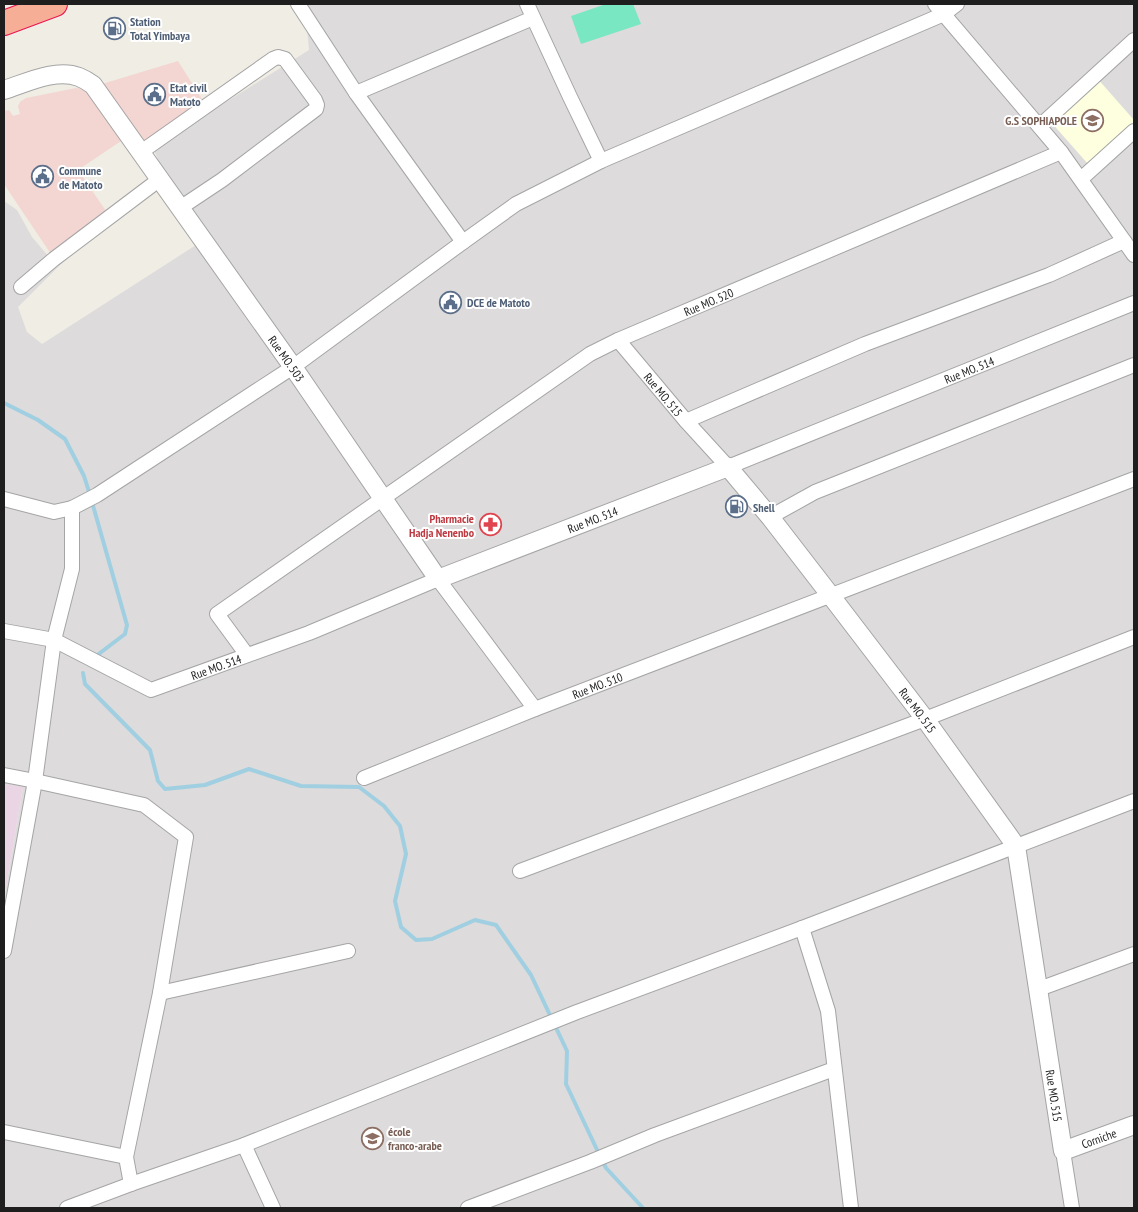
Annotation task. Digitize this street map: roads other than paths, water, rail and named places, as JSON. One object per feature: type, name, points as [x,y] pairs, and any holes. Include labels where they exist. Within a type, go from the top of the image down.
[{"type":"highway","points":[[4,23],[26,9],[55,4]]},
{"type":"street","points":[[298,4],[356,93],[463,242]]},
{"type":"street","points":[[527,4],[601,161]]},
{"type":"street","points":[[4,499],[54,512],[78,505],[97,495],[293,367],[516,204],[601,161],[940,9],[957,4]]},
{"type":"street","points":[[940,9],[1040,126],[1081,179],[1134,255]]},
{"type":"street","points":[[356,93],[533,18]]},
{"type":"street","points":[[1040,126],[1134,40]]},
{"type":"street","points":[[141,152],[278,57],[285,59],[315,100],[317,104],[316,109],[222,180],[180,208]]},
{"type":"street","name":"Rue MO. 503","points":[[4,90],[43,77],[64,74],[80,77],[93,85],[293,367],[438,579],[535,709]]},
{"type":"street","points":[[1081,179],[1134,131]]},
{"type":"street","name":"Rue MO. 520","points":[[247,655],[217,614],[590,354],[618,340],[1060,152]]},
{"type":"street","points":[[21,287],[160,179]]},
{"type":"street","points":[[686,420],[865,344],[1049,275],[1124,241]]},
{"type":"street","name":"Rue MO. 514","points":[[4,631],[54,640],[151,690],[309,633],[438,579],[728,467],[1134,303]]},
{"type":"street","name":"Rue MO. 515","points":[[618,340],[770,517],[925,719],[1016,846],[1063,1151]]},
{"type":"street","points":[[770,517],[815,492],[1134,365]]},
{"type":"street","name":"Rue MO. 510","points":[[364,778],[535,709],[1134,479]]},
{"type":"street","points":[[4,951],[36,781],[54,640],[72,570],[78,505]]},
{"type":"street","points":[[520,871],[925,719],[1134,637]]},
{"type":"street","points":[[4,775],[144,805],[186,838],[160,994],[126,1157],[132,1184]]},
{"type":"street","points":[[67,1208],[244,1145],[538,1027],[1134,801]]},
{"type":"street","points":[[802,928],[828,1011],[851,1208]]},
{"type":"street","points":[[160,994],[348,951]]},
{"type":"street","points":[[1039,990],[1134,954]]},
{"type":"street","points":[[468,1208],[590,1162],[655,1135],[834,1069]]},
{"type":"street","name":"Corniche","points":[[1063,1151],[1134,1125]]},
{"type":"street","points":[[4,1132],[126,1157]]},
{"type":"street","points":[[244,1145],[273,1208]]},
{"type":"street","points":[[1063,1151],[1072,1208]]},
{"type":"waterway","points":[[4,403],[38,420],[65,439],[84,476],[90,495]]},
{"type":"waterway","points":[[92,502],[127,625],[125,634],[96,656]]},
{"type":"waterway","points":[[83,673],[85,684],[150,750],[158,781],[165,789],[205,785],[249,769],[301,786],[359,787],[384,806],[400,826],[406,854],[395,901],[401,927],[416,940],[432,939],[475,920],[496,925],[531,975],[567,1051],[566,1084],[606,1168],[643,1208]]},
{"type":"place","name":"Station Total Yimbaya","points":[[114,28]]},
{"type":"place","name":"Etat civil Matoto","points":[[154,94]]},
{"type":"place","name":"G.S SOPHIAPOLE","points":[[1093,120]]},
{"type":"place","name":"Commune de Matoto","points":[[43,177]]},
{"type":"place","name":"DCE de Matoto","points":[[451,302]]},
{"type":"place","name":"Shell","points":[[737,507]]},
{"type":"place","name":"Pharmacie Hadja Nenenbo","points":[[490,525]]},
{"type":"place","name":"école franco-arabe","points":[[372,1138]]}]
